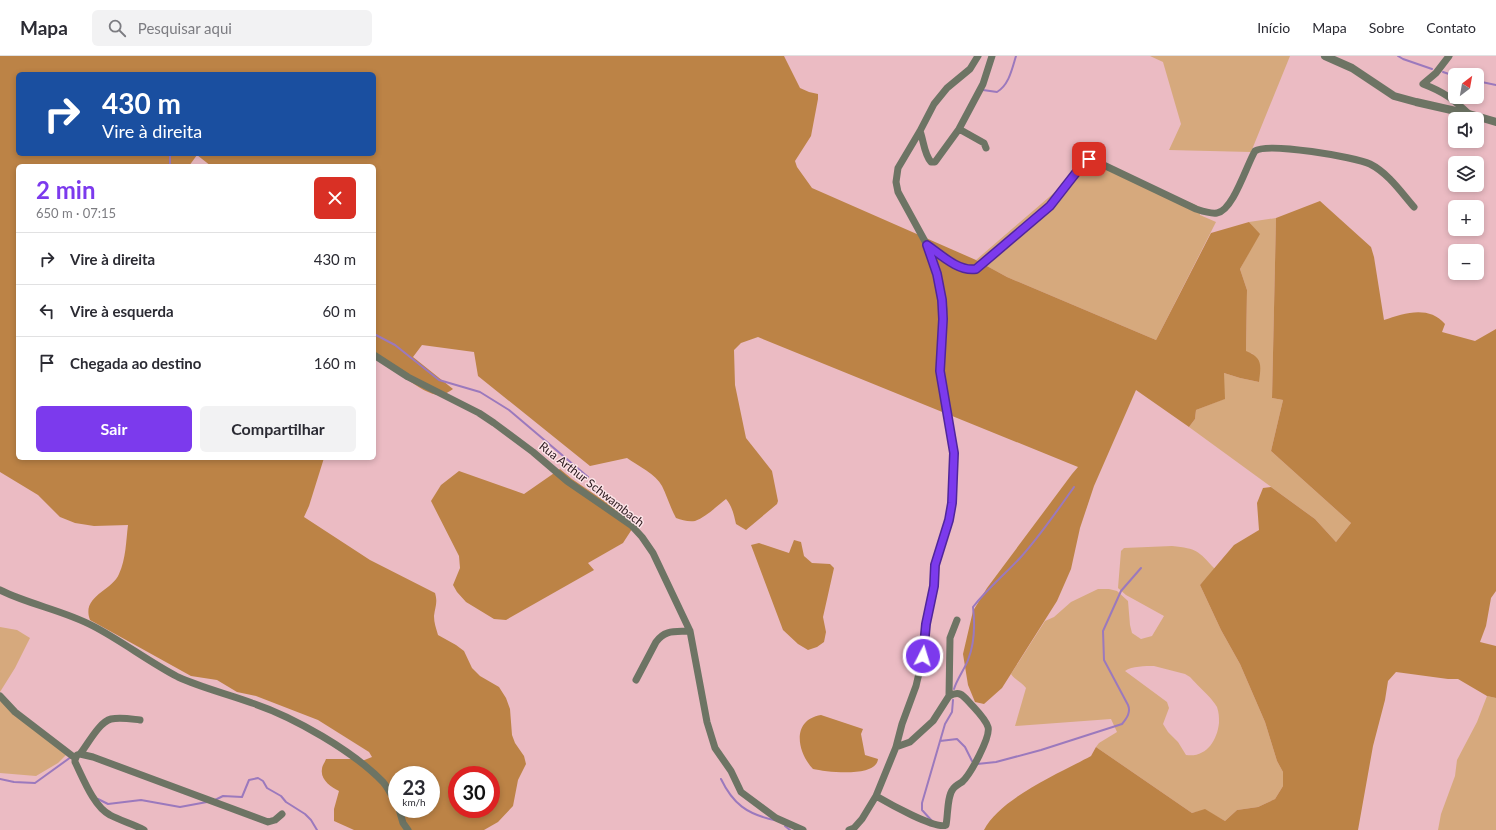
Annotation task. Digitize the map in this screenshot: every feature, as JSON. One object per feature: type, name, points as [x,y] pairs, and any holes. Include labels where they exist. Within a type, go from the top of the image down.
[{"type":"street","points":[[849,830],[854,828],[862,819],[876,796],[896,747],[902,724],[916,686],[923,656],[926,624],[934,586],[935,565],[949,520],[952,503],[954,453],[940,371],[944,309],[937,274],[927,245],[898,192],[896,182],[898,168],[939,97],[970,69],[978,56]]},
{"type":"street","points":[[920,132],[925,144],[926,154],[931,162],[934,162],[959,129],[984,84],[992,56]]},
{"type":"street","points":[[1325,56],[1352,68],[1394,96],[1460,112]]},
{"type":"street","points":[[1448,56],[1436,73],[1423,84],[1452,98],[1467,112]]},
{"type":"street","points":[[1484,118],[1496,122]]},
{"type":"street","points":[[959,129],[984,143],[986,148]]},
{"type":"street","points":[[927,245],[961,268],[969,270],[976,269],[1050,206],[1085,161],[1089,159],[1196,209],[1218,213],[1224,210],[1234,197],[1255,150],[1263,148],[1293,149],[1344,157],[1371,165],[1394,183],[1414,207]]},
{"type":"street","name":"Rua Arthur Schwambach","points":[[376,356],[408,377],[479,413],[533,452],[567,481],[631,525],[654,552],[690,631],[707,722],[715,748],[731,771],[741,792],[776,818],[800,830]]},
{"type":"street","points":[[0,590],[18,599],[70,615],[94,626],[177,676],[202,687],[254,703],[300,724],[366,766],[384,783],[388,790]]},
{"type":"street","points":[[949,696],[950,638],[957,620]]},
{"type":"street","points":[[636,680],[660,636],[666,632],[690,631]]},
{"type":"street","points":[[876,796],[917,819],[940,828],[946,825],[949,799],[952,790],[963,781],[984,747],[988,726],[962,694],[955,693],[949,696],[933,721],[910,742],[896,747]]},
{"type":"street","points":[[0,696],[15,712],[78,756],[93,757],[268,822],[275,820],[282,814]]},
{"type":"street","points":[[140,720],[121,718],[110,719],[104,723],[78,756],[76,762],[101,808],[108,814],[144,830]]},
{"type":"street","points":[[401,818],[408,830]]},
{"type":"shaded area","points":[[0,56],[784,56],[800,88],[818,94],[811,136],[795,161],[797,167],[812,188],[976,260],[1007,277],[1156,340],[1211,233],[1249,222],[1260,234],[1240,269],[1247,290],[1246,351],[1255,356],[1260,363],[1259,382],[1224,373],[1225,399],[1196,410],[1195,419],[1189,427],[1136,390],[1094,486],[1080,528],[1071,569],[1057,601],[1002,688],[984,704],[975,702],[968,685],[963,654],[973,611],[987,588],[1078,467],[758,337],[741,343],[734,350],[735,385],[746,438],[772,471],[778,501],[777,504],[746,530],[736,524],[734,514],[726,499],[707,514],[695,521],[687,521],[676,518],[662,486],[656,478],[627,458],[590,466],[478,376],[474,352],[422,345],[413,357],[453,389],[442,395],[426,391],[416,386],[376,355],[376,164],[208,164],[198,156],[376,156],[376,72],[16,72],[16,156],[196,156],[190,164],[16,164],[16,460],[323,460],[304,517],[370,560],[435,593],[436,602],[434,619],[438,635],[464,651],[472,668],[480,676],[499,687],[506,698],[510,709],[512,735],[515,743],[524,756],[526,764],[518,780],[513,806],[498,822],[484,830],[354,830],[334,821],[334,809],[339,791],[324,780],[322,768],[326,759],[353,759],[362,761],[372,757],[369,752],[318,720],[256,696],[237,692],[217,680],[191,676],[90,620],[88,612],[93,599],[110,585],[119,574],[123,562],[128,525],[94,526],[75,523],[60,517],[38,495],[0,472]]},
{"type":"shaded area","points":[[1150,56],[1290,56],[1251,152],[1169,150],[1181,124],[1163,62]]},
{"type":"shaded area","points":[[1086,157],[1200,207],[1200,215],[1216,222],[1156,340],[1007,277],[976,260],[1055,192],[1079,162]]},
{"type":"shaded area","points":[[1320,201],[1371,247],[1374,257],[1384,320],[1416,312],[1432,314],[1445,324],[1442,332],[1475,341],[1496,329],[1496,591],[1491,598],[1486,626],[1480,642],[1496,646],[1496,698],[1487,696],[1458,679],[1396,672],[1388,681],[1385,700],[1373,746],[1358,830],[984,830],[992,818],[1003,807],[1032,787],[1091,756],[1096,747],[1192,813],[1205,809],[1225,821],[1237,810],[1258,807],[1275,799],[1283,786],[1283,772],[1277,761],[1265,722],[1240,664],[1221,630],[1200,585],[1234,545],[1259,530],[1257,503],[1263,488],[1271,487],[1315,519],[1336,542],[1351,523],[1271,451],[1283,400],[1272,398],[1276,218]]},
{"type":"shaded area","points":[[1276,218],[1272,398],[1283,400],[1271,451],[1351,523],[1336,542],[1315,519],[1189,427],[1195,419],[1196,410],[1224,399],[1224,373],[1259,382],[1253,354],[1246,352],[1247,290],[1240,269],[1259,234],[1249,222]]},
{"type":"shaded area","points":[[560,469],[572,479],[632,520],[634,526],[623,543],[588,563],[594,570],[506,620],[494,619],[466,602],[453,585],[460,568],[459,556],[431,501],[441,485],[459,471],[524,494]]},
{"type":"shaded area","points":[[794,540],[801,542],[804,556],[812,563],[830,564],[834,568],[823,617],[826,632],[824,642],[817,647],[808,650],[798,644],[783,630],[751,545],[759,543],[789,553]]},
{"type":"shaded area","points":[[1172,546],[1187,548],[1200,554],[1215,569],[1200,585],[1221,630],[1240,664],[1265,722],[1277,761],[1283,772],[1283,786],[1275,799],[1258,807],[1237,810],[1225,821],[1205,810],[1192,813],[1096,747],[1099,743],[1117,732],[1111,719],[1015,726],[1026,688],[1011,674],[1045,621],[1054,617],[1071,602],[1098,589],[1117,591],[1128,601],[1132,633],[1141,639],[1152,636],[1164,616],[1126,595],[1118,588],[1121,551],[1124,548]],"holes":[[[1154,666],[1185,674],[1190,677],[1212,700],[1217,707],[1219,715],[1218,730],[1213,742],[1205,751],[1193,755],[1186,755],[1178,742],[1168,732],[1163,724],[1169,708],[1167,702],[1125,671],[1135,667]]]},
{"type":"shaded area","points":[[0,627],[17,630],[30,638],[15,668],[0,692]]},
{"type":"shaded area","points":[[1487,696],[1496,698],[1496,830],[1438,830],[1441,814],[1455,776],[1457,760],[1477,722]]},
{"type":"shaded area","points":[[0,698],[66,755],[58,763],[36,776],[0,773]]},
{"type":"shaded area","points":[[821,715],[863,729],[861,734],[865,755],[878,759],[875,765],[869,769],[850,772],[813,769],[803,754],[800,738],[801,730],[805,723],[811,718]]},
{"type":"waterway","points":[[983,90],[997,92],[1001,89],[1010,76],[1016,56]]},
{"type":"waterway","points":[[1398,56],[1432,69]]},
{"type":"waterway","points":[[1443,72],[1448,74]]},
{"type":"waterway","points":[[1484,82],[1496,85]]},
{"type":"waterway","points":[[170,156],[170,164]]},
{"type":"waterway","points":[[376,335],[395,345],[439,380],[480,392],[509,410],[588,477]]},
{"type":"waterway","points":[[954,689],[972,648],[974,627],[973,607],[1027,550],[1074,487]]},
{"type":"waterway","points":[[977,764],[996,762],[1041,750],[1122,724],[1128,715],[1129,708],[1104,660],[1103,631],[1121,591],[1141,568]]},
{"type":"waterway","points":[[932,821],[922,810],[922,803],[945,724],[952,712],[953,700]]},
{"type":"waterway","points":[[940,741],[957,739],[965,747],[972,761]]},
{"type":"waterway","points":[[0,779],[14,782],[35,783],[71,757]]},
{"type":"waterway","points":[[215,800],[223,796],[242,797],[249,780],[258,778],[263,781],[267,788],[281,796],[286,802],[305,814],[317,830]]},
{"type":"waterway","points":[[721,779],[731,795],[742,807],[756,815],[774,820]]},
{"type":"waterway","points":[[98,799],[108,804],[141,800],[180,807],[207,802]]},
{"type":"waterway","points":[[785,826],[790,830]]},
{"type":"route","points":[[923,656],[926,624],[933,595],[935,565],[949,520],[952,503],[954,453],[940,371],[944,309],[937,274],[927,245],[961,268],[969,270],[976,269],[1050,206],[1085,161],[1089,159]]}]
